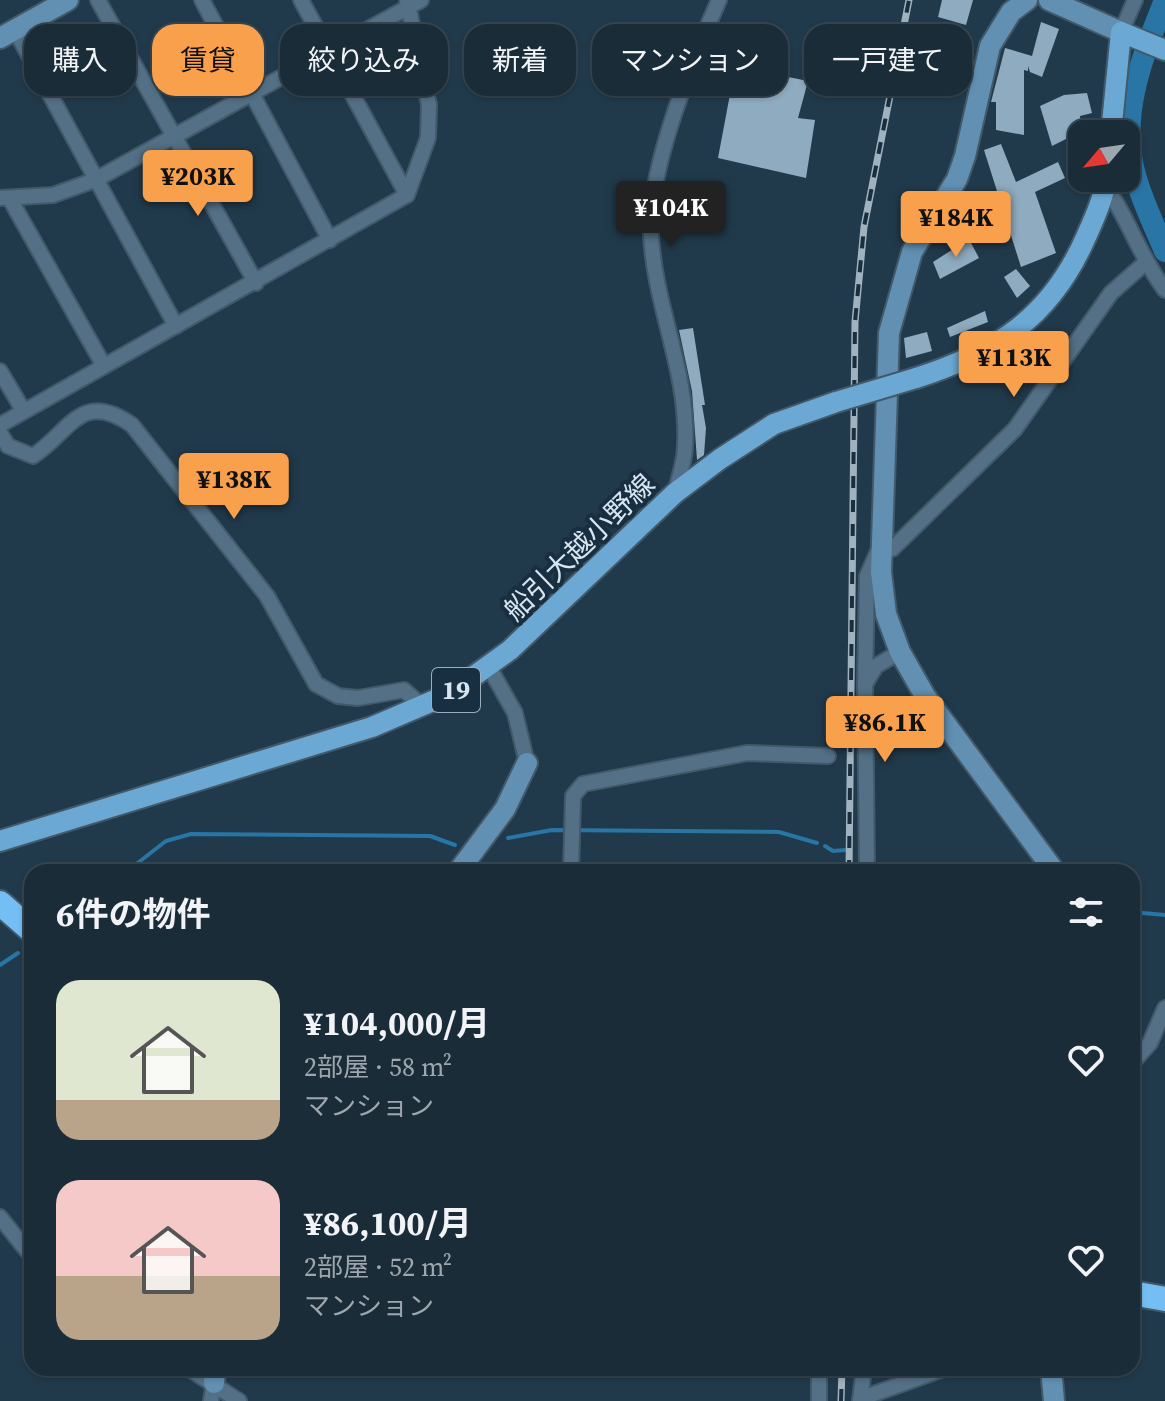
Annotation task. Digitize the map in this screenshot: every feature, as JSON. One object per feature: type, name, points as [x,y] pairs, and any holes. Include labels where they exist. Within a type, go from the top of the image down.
[{"type":"highway","points":[[0,903],[24,924]]},
{"type":"highway","points":[[1140,1294],[1165,1299]]},
{"type":"main road","points":[[1113,120],[1126,34],[1165,50]]},
{"type":"main road","name":"船引大越小野線","points":[[0,841],[372,727],[423,707],[489,667],[675,493],[746,439],[774,424],[971,358],[1034,314],[1061,287],[1083,243],[1101,192]]},
{"type":"street","points":[[68,0],[8,34],[95,180],[176,326]]},
{"type":"street","points":[[98,0],[256,283]]},
{"type":"street","points":[[202,0],[215,24]]},
{"type":"street","points":[[301,0],[314,24]]},
{"type":"street","points":[[675,493],[686,447],[684,408],[653,257],[651,230],[670,130],[719,0]]},
{"type":"street","points":[[1027,0],[1011,12],[990,46],[957,179],[912,252],[889,333],[882,547],[886,614],[900,652],[925,696],[1049,864]]},
{"type":"street","points":[[1049,0],[1126,34],[1135,0]]},
{"type":"street","points":[[0,425],[407,195],[428,138],[429,105],[413,2],[375,24]]},
{"type":"street","points":[[104,366],[5,198],[53,195],[95,180],[246,96]]},
{"type":"street","points":[[254,96],[330,240]]},
{"type":"street","points":[[353,96],[407,195]]},
{"type":"street","points":[[1112,192],[1145,263],[1165,290]]},
{"type":"street","points":[[882,547],[892,549],[997,448],[1056,374],[1111,293],[1145,263]]},
{"type":"street","points":[[0,371],[23,410]]},
{"type":"street","points":[[0,433],[8,446],[33,456],[45,448],[70,420],[94,412],[116,414],[132,425],[267,596],[316,684],[338,696],[358,698],[404,690],[423,707]]},
{"type":"street","points":[[867,864],[867,576],[882,547]]},
{"type":"street","points":[[865,684],[876,666],[900,652]]},
{"type":"street","points":[[464,864],[505,809],[527,763],[515,713],[489,667]]},
{"type":"street","points":[[571,864],[573,796],[583,784],[747,753],[828,756]]},
{"type":"street","points":[[1140,1054],[1150,1043],[1165,1008]]},
{"type":"street","points":[[0,1217],[24,1247]]},
{"type":"street","points":[[819,1376],[819,1401]]},
{"type":"street","points":[[863,1376],[860,1400],[924,1376]]},
{"type":"street","points":[[1052,1376],[1054,1401]]},
{"type":"street","points":[[213,1384],[239,1401]]},
{"type":"building","points":[[942,0],[973,0],[966,24],[938,17]]},
{"type":"building","points":[[1041,22],[1059,29],[1042,77],[1030,72],[1028,66],[1028,71],[1024,70],[1024,135],[996,130],[996,102],[991,102],[1005,48],[1032,56]]},
{"type":"building","points":[[788,77],[804,80],[804,96],[798,118],[815,120],[806,178],[718,158],[730,96],[788,96]]},
{"type":"building","points":[[1087,93],[1092,113],[1080,116],[1080,120],[1068,120],[1068,139],[1052,146],[1040,106],[1064,95]]},
{"type":"building","points":[[1001,144],[1016,182],[1058,162],[1065,178],[1035,192],[1056,253],[1021,267],[984,150]]},
{"type":"building","points":[[969,239],[979,258],[940,279],[933,262]]},
{"type":"building","points":[[1016,269],[1030,286],[1017,298],[1004,277]]},
{"type":"building","points":[[985,311],[988,322],[950,337],[947,328]]},
{"type":"building","points":[[693,328],[706,428],[704,455],[697,460],[692,391],[679,330]]},
{"type":"building","points":[[927,332],[932,351],[906,358],[904,338]]},
{"type":"waterway","points":[[1165,0],[1141,64],[1129,130],[1135,175],[1165,251]]},
{"type":"waterway","points":[[508,838],[552,830],[779,832],[817,843]]},
{"type":"waterway","points":[[136,864],[166,841],[191,834],[430,836],[455,845]]},
{"type":"waterway","points":[[825,846],[833,851],[845,850]]},
{"type":"waterway","points":[[1140,913],[1165,915]]},
{"type":"waterway","points":[[0,965],[18,953]]},
{"type":"railway","points":[[849,864],[855,322],[864,227],[909,0]]},
{"type":"railway","points":[[841,1401],[842,1376]]}]
